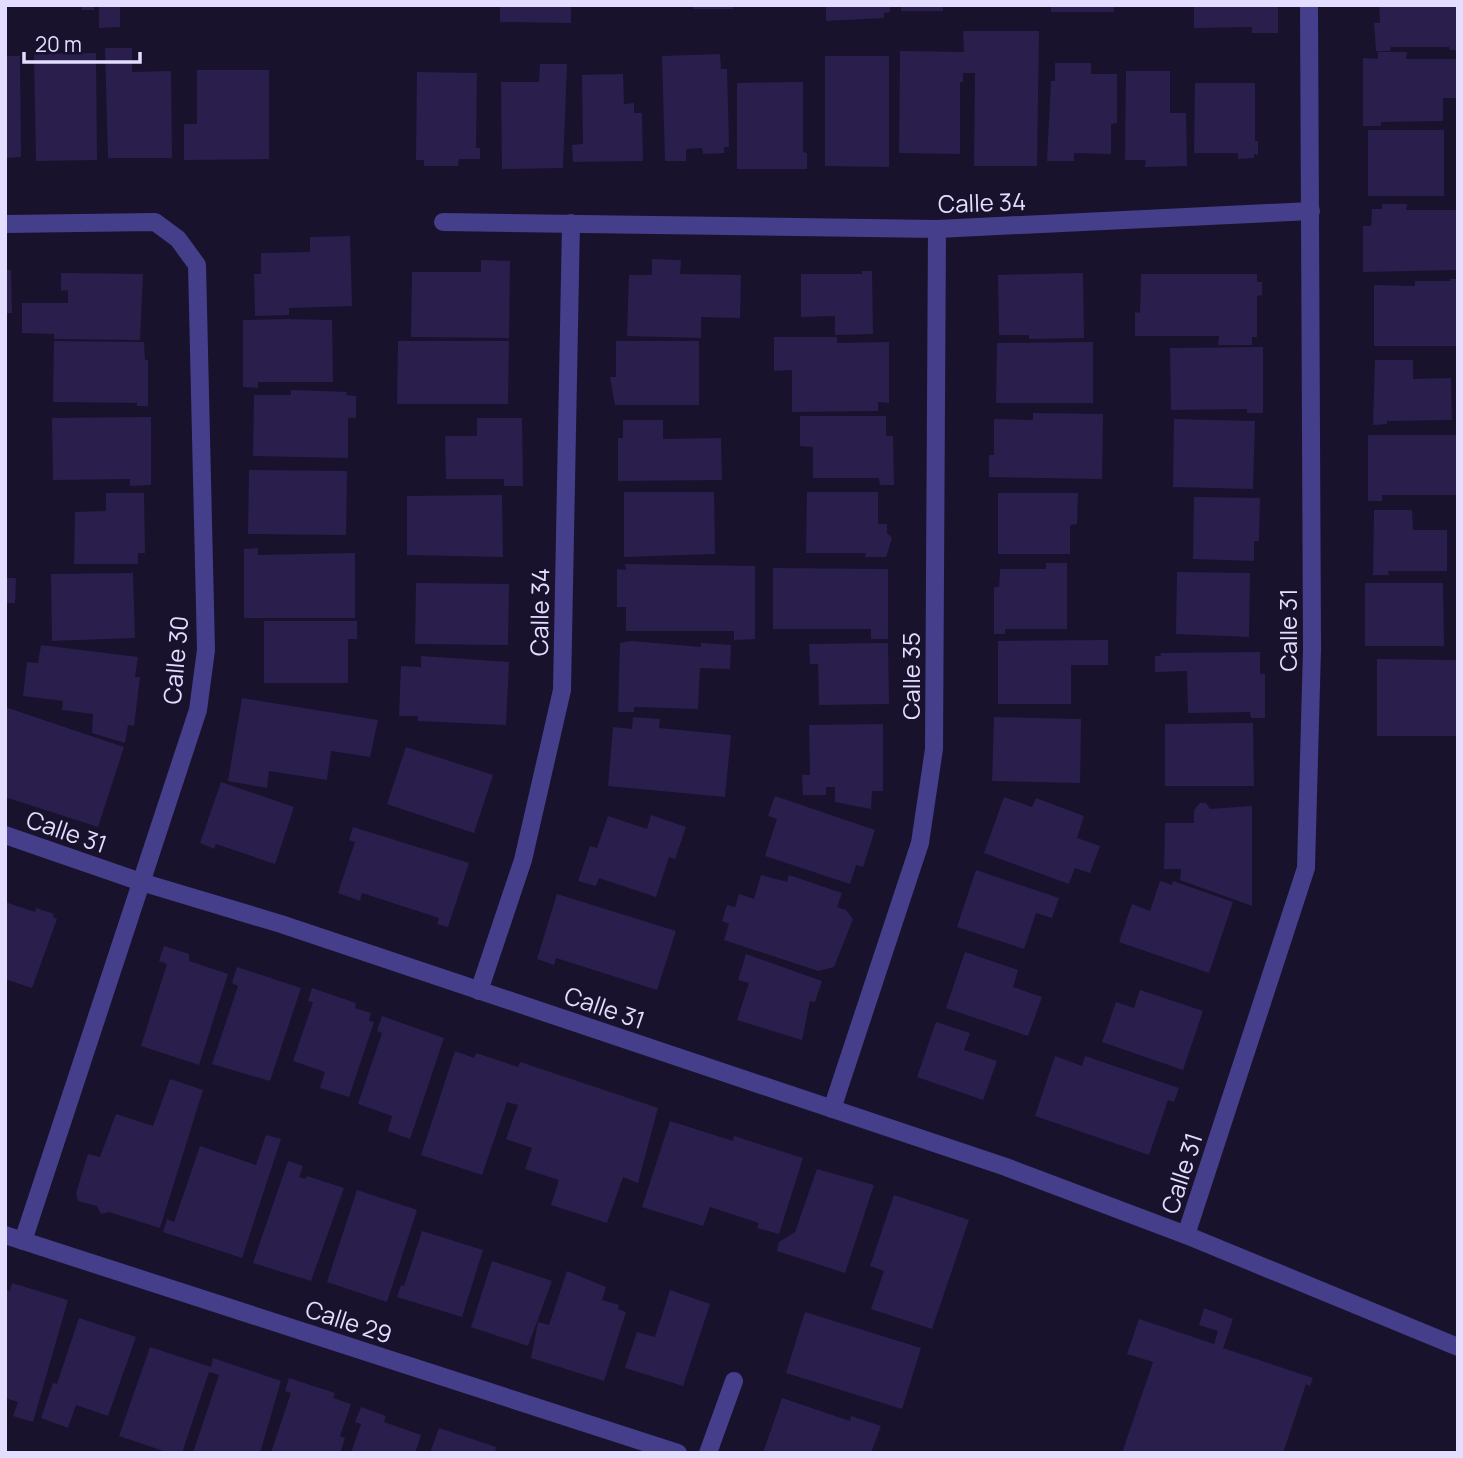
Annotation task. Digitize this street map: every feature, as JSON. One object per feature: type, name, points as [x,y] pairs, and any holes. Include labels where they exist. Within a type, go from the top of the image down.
[{"type":"street","name":"Calle 31","points":[[1186,1236],[1306,868],[1312,649],[1309,5]]},
{"type":"street","name":"Calle 34","points":[[443,222],[937,229],[1311,211]]},
{"type":"street","name":"Calle 30","points":[[5,224],[155,222],[178,239],[197,265],[206,650],[198,710],[23,1241]]},
{"type":"street","name":"Calle 34","points":[[479,991],[523,860],[562,690],[571,223]]},
{"type":"street","name":"Calle 35","points":[[832,1109],[920,843],[934,750],[937,229]]},
{"type":"street","name":"Calle 31","points":[[5,835],[141,882],[281,924],[1006,1167],[1186,1236],[1458,1347]]},
{"type":"street","name":"Calle 29","points":[[5,1235],[678,1453]]},
{"type":"street","points":[[708,1453],[734,1381]]},
{"type":"building","points":[[81,5],[94,5],[94,10],[82,10]]},
{"type":"building","points":[[99,5],[120,5],[120,27],[99,28]]},
{"type":"building","points":[[500,5],[571,5],[571,23],[500,22]]},
{"type":"building","points":[[693,5],[733,5],[733,9],[693,9]]},
{"type":"building","points":[[826,5],[890,5],[890,12],[884,13],[884,18],[826,21]]},
{"type":"building","points":[[901,5],[943,5],[943,11],[901,11]]},
{"type":"building","points":[[1051,5],[1114,5],[1114,12],[1051,12]]},
{"type":"building","points":[[1194,5],[1278,5],[1278,33],[1252,33],[1252,27],[1194,28]]},
{"type":"building","points":[[1379,5],[1458,5],[1458,50],[1450,50],[1449,47],[1391,47],[1390,51],[1376,51],[1374,23],[1380,23]]},
{"type":"building","points":[[963,31],[1039,31],[1037,166],[974,166],[975,73],[963,73],[963,82],[960,82],[960,154],[899,153],[900,51],[964,52]]},
{"type":"building","points":[[105,48],[132,48],[132,72],[171,71],[172,158],[108,158]]},
{"type":"building","points":[[1378,52],[1407,52],[1406,59],[1458,59],[1458,98],[1443,98],[1443,121],[1381,122],[1381,126],[1363,126],[1363,58],[1378,59]]},
{"type":"building","points":[[96,53],[97,160],[36,161],[34,54]]},
{"type":"building","points":[[720,54],[721,69],[727,69],[729,147],[724,147],[724,153],[703,154],[702,148],[686,149],[686,161],[665,161],[662,56]]},
{"type":"building","points":[[5,56],[20,56],[21,157],[5,158]]},
{"type":"building","points":[[825,56],[889,56],[889,167],[825,166]]},
{"type":"building","points":[[1055,63],[1091,63],[1091,74],[1117,74],[1117,123],[1111,124],[1111,154],[1074,153],[1074,161],[1047,161],[1051,81],[1055,81]]},
{"type":"building","points":[[540,64],[567,64],[563,168],[502,169],[501,82],[539,82]]},
{"type":"building","points":[[197,70],[269,70],[269,159],[184,160],[184,124],[197,124]]},
{"type":"building","points":[[1126,71],[1170,71],[1170,113],[1186,113],[1187,166],[1145,167],[1146,160],[1125,160]]},
{"type":"building","points":[[417,72],[477,73],[476,148],[480,148],[480,159],[459,159],[458,166],[424,166],[424,160],[416,160]]},
{"type":"building","points":[[623,74],[624,104],[634,103],[634,113],[642,113],[643,161],[573,162],[572,145],[583,144],[582,75]]},
{"type":"building","points":[[803,82],[803,152],[807,153],[807,169],[737,169],[737,83]]},
{"type":"building","points":[[1195,83],[1255,83],[1255,141],[1258,141],[1258,155],[1254,154],[1254,158],[1238,159],[1238,153],[1194,153]]},
{"type":"building","points":[[1368,130],[1444,130],[1444,196],[1368,196]]},
{"type":"building","points":[[1382,204],[1407,204],[1406,210],[1458,210],[1458,270],[1363,272],[1363,226],[1371,226],[1372,209],[1382,209]]},
{"type":"building","points":[[350,236],[352,306],[289,308],[289,315],[255,316],[254,274],[261,274],[261,253],[310,252],[310,237]]},
{"type":"building","points":[[652,259],[681,260],[680,274],[741,275],[740,318],[701,317],[701,338],[627,336],[629,275],[652,275]]},
{"type":"building","points":[[481,260],[510,261],[509,338],[411,337],[412,272],[481,272]]},
{"type":"building","points":[[5,270],[11,270],[12,313],[5,313]]},
{"type":"building","points":[[862,271],[872,271],[873,334],[835,335],[835,316],[801,317],[801,274],[862,274]]},
{"type":"building","points":[[61,273],[143,274],[140,340],[54,339],[54,334],[22,333],[22,303],[68,303],[68,290],[61,291]]},
{"type":"building","points":[[1083,273],[1084,338],[1029,339],[1029,335],[999,335],[998,275]]},
{"type":"building","points":[[1141,274],[1257,274],[1257,282],[1262,282],[1262,295],[1257,296],[1257,337],[1252,337],[1252,345],[1218,345],[1219,336],[1135,336],[1135,312],[1140,313]]},
{"type":"building","points":[[1458,279],[1457,346],[1374,346],[1374,285],[1415,286],[1415,281]]},
{"type":"building","points":[[243,320],[332,320],[333,382],[258,382],[258,388],[243,387]]},
{"type":"building","points":[[774,337],[837,337],[837,343],[889,342],[889,403],[878,402],[878,411],[792,412],[792,370],[774,371]]},
{"type":"building","points":[[54,341],[144,342],[145,360],[148,360],[148,406],[137,406],[137,403],[53,402]]},
{"type":"building","points":[[398,341],[509,341],[508,404],[397,404]]},
{"type":"building","points":[[616,341],[699,341],[699,405],[615,405],[610,377],[616,377]]},
{"type":"building","points":[[1093,342],[1093,403],[996,403],[997,343]]},
{"type":"building","points":[[1263,347],[1263,413],[1247,413],[1247,409],[1171,410],[1170,348]]},
{"type":"building","points":[[1375,360],[1413,360],[1413,379],[1451,378],[1452,420],[1387,421],[1387,424],[1373,425]]},
{"type":"building","points":[[291,390],[347,392],[346,395],[356,396],[356,418],[348,418],[348,458],[253,456],[254,395],[291,395]]},
{"type":"building","points":[[1033,413],[1103,414],[1102,479],[989,477],[989,455],[994,455],[994,419],[1033,420]]},
{"type":"building","points":[[800,416],[886,416],[886,436],[893,436],[894,485],[880,485],[879,478],[813,478],[813,447],[800,446]]},
{"type":"building","points":[[151,417],[151,485],[130,486],[130,479],[53,480],[52,418]]},
{"type":"building","points":[[477,418],[522,418],[523,486],[504,486],[504,479],[446,479],[445,436],[477,436]]},
{"type":"building","points":[[1174,419],[1255,421],[1253,489],[1173,487]]},
{"type":"building","points":[[623,420],[663,420],[663,439],[721,438],[722,480],[618,481],[618,438],[623,438]]},
{"type":"building","points":[[1368,435],[1458,435],[1458,495],[1382,495],[1382,501],[1368,501]]},
{"type":"building","points":[[249,470],[347,471],[346,535],[248,534]]},
{"type":"building","points":[[624,492],[714,492],[715,554],[624,557]]},
{"type":"building","points":[[807,492],[878,492],[878,524],[887,524],[887,533],[892,538],[886,557],[865,557],[866,553],[806,553]]},
{"type":"building","points":[[106,493],[144,493],[145,553],[138,553],[138,564],[74,564],[75,512],[106,511]]},
{"type":"building","points":[[998,493],[1078,493],[1077,524],[1070,525],[1070,554],[998,554]]},
{"type":"building","points":[[502,495],[503,557],[407,555],[407,496]]},
{"type":"building","points":[[1194,497],[1260,498],[1259,541],[1254,541],[1254,561],[1193,559]]},
{"type":"building","points":[[1374,510],[1412,510],[1413,530],[1447,530],[1447,571],[1388,571],[1389,575],[1373,575]]},
{"type":"building","points":[[258,548],[258,555],[355,553],[355,618],[244,618],[244,549]]},
{"type":"building","points":[[1046,563],[1067,563],[1067,629],[1005,629],[1005,634],[994,634],[994,587],[999,587],[1000,569],[1046,569]]},
{"type":"building","points":[[625,564],[755,566],[755,639],[734,640],[734,631],[626,631],[626,607],[617,607],[617,569],[626,570]]},
{"type":"building","points":[[773,568],[888,569],[888,639],[871,639],[871,629],[773,629]]},
{"type":"building","points":[[1177,572],[1250,573],[1249,637],[1176,634]]},
{"type":"building","points":[[133,573],[135,638],[52,641],[51,574]]},
{"type":"building","points":[[5,578],[16,578],[15,603],[5,603]]},
{"type":"building","points":[[416,583],[509,584],[508,645],[415,644]]},
{"type":"building","points":[[1365,583],[1443,583],[1444,646],[1365,646]]},
{"type":"building","points":[[264,621],[357,621],[357,639],[348,639],[348,683],[264,683]]},
{"type":"building","points":[[1108,640],[1108,665],[1071,665],[1071,704],[998,704],[998,641]]},
{"type":"building","points":[[631,641],[701,647],[701,643],[731,645],[730,669],[700,668],[698,709],[634,707],[634,712],[618,712],[620,643]]},
{"type":"building","points":[[888,643],[889,704],[819,705],[818,664],[810,664],[809,644]]},
{"type":"building","points":[[41,645],[138,657],[135,677],[140,677],[134,726],[128,725],[125,743],[92,733],[93,714],[62,710],[63,701],[23,696],[27,662],[38,663]]},
{"type":"building","points":[[1260,652],[1260,674],[1265,674],[1265,718],[1251,718],[1250,712],[1188,713],[1187,671],[1155,672],[1155,656],[1161,656],[1160,653]]},
{"type":"building","points":[[421,656],[509,662],[506,725],[418,721],[418,716],[399,716],[401,666],[421,667]]},
{"type":"building","points":[[1377,659],[1458,660],[1458,736],[1377,736]]},
{"type":"building","points":[[242,698],[378,720],[370,757],[331,751],[327,780],[269,771],[267,788],[228,781]]},
{"type":"building","points":[[5,707],[124,747],[98,827],[5,797]]},
{"type":"building","points":[[633,717],[660,719],[659,728],[731,735],[725,797],[608,786],[613,727],[632,729]]},
{"type":"building","points":[[994,717],[1081,719],[1080,783],[992,781]]},
{"type":"building","points":[[1253,723],[1254,786],[1165,786],[1165,724]]},
{"type":"building","points":[[883,724],[883,791],[872,791],[871,809],[835,802],[835,787],[826,787],[826,795],[803,795],[802,775],[810,775],[809,725]]},
{"type":"building","points":[[406,747],[493,775],[474,833],[387,804]]},
{"type":"building","points":[[221,782],[294,807],[275,864],[216,844],[214,849],[200,843]]},
{"type":"building","points":[[775,796],[875,830],[863,867],[856,865],[850,884],[765,856],[777,819],[768,816]]},
{"type":"building","points":[[1004,797],[1032,807],[1036,798],[1084,816],[1077,838],[1100,846],[1090,873],[1075,868],[1069,884],[984,853]]},
{"type":"building","points":[[1200,803],[1206,803],[1210,809],[1252,806],[1252,906],[1180,880],[1181,869],[1164,869],[1165,823],[1194,823],[1194,810]]},
{"type":"building","points":[[651,815],[686,827],[675,859],[669,857],[656,897],[599,878],[596,886],[578,881],[590,846],[597,848],[608,816],[647,829]]},
{"type":"building","points":[[353,827],[469,863],[448,927],[437,924],[439,918],[362,893],[360,901],[338,893],[355,842],[349,840]]},
{"type":"building","points":[[976,870],[1059,898],[1052,918],[1036,913],[1024,949],[957,927]]},
{"type":"building","points":[[761,875],[787,882],[789,875],[842,893],[837,907],[846,910],[853,919],[834,967],[818,971],[724,940],[729,924],[722,921],[727,905],[735,907],[739,894],[754,899]]},
{"type":"building","points":[[1160,881],[1172,885],[1173,881],[1233,902],[1209,973],[1119,942],[1132,904],[1150,911]]},
{"type":"building","points":[[557,894],[676,931],[657,990],[556,958],[554,965],[537,959]]},
{"type":"building","points":[[5,902],[35,912],[36,908],[54,914],[53,917],[57,919],[32,988],[5,979]]},
{"type":"building","points":[[164,946],[189,954],[189,961],[228,974],[199,1065],[141,1046],[167,964],[159,961]]},
{"type":"building","points":[[965,952],[1018,970],[1013,987],[1042,997],[1028,1036],[946,1008]]},
{"type":"building","points":[[746,954],[822,981],[815,1002],[810,1001],[802,1040],[737,1020],[749,983],[738,980]]},
{"type":"building","points":[[237,967],[301,988],[270,1081],[212,1064],[238,986],[232,983]]},
{"type":"building","points":[[312,988],[356,1003],[355,1008],[371,1013],[369,1021],[374,1022],[349,1097],[320,1088],[325,1072],[293,1061],[313,1002],[308,1001]]},
{"type":"building","points":[[1140,990],[1203,1011],[1183,1070],[1102,1042],[1116,1002],[1134,1008]]},
{"type":"building","points":[[382,1016],[444,1038],[410,1139],[388,1131],[392,1116],[358,1104],[382,1033],[377,1031]]},
{"type":"building","points":[[936,1022],[970,1033],[964,1050],[997,1061],[983,1100],[917,1077]]},
{"type":"building","points":[[455,1051],[474,1058],[476,1053],[518,1067],[520,1062],[658,1108],[638,1183],[623,1177],[607,1223],[551,1205],[559,1180],[525,1169],[532,1148],[506,1139],[518,1105],[507,1102],[482,1175],[421,1155]]},
{"type":"building","points":[[1055,1056],[1082,1066],[1085,1056],[1179,1088],[1174,1102],[1168,1100],[1149,1155],[1035,1116]]},
{"type":"building","points":[[170,1079],[203,1090],[160,1228],[109,1212],[101,1214],[97,1206],[78,1201],[76,1193],[88,1154],[100,1157],[116,1114],[153,1126]]},
{"type":"building","points":[[670,1121],[733,1141],[734,1136],[803,1158],[779,1234],[757,1228],[759,1223],[710,1207],[703,1226],[642,1207]]},
{"type":"building","points":[[266,1135],[281,1139],[242,1258],[163,1232],[167,1219],[174,1222],[200,1146],[256,1165]]},
{"type":"building","points":[[288,1161],[303,1166],[299,1177],[305,1179],[307,1176],[344,1188],[311,1281],[253,1263]]},
{"type":"building","points":[[817,1169],[874,1185],[845,1273],[777,1251],[779,1242],[795,1232]]},
{"type":"building","points":[[357,1190],[417,1210],[387,1302],[327,1282]]},
{"type":"building","points":[[894,1195],[969,1220],[932,1329],[871,1309],[884,1271],[870,1266]]},
{"type":"building","points":[[422,1231],[483,1250],[462,1317],[397,1297],[401,1285],[404,1286]]},
{"type":"building","points":[[492,1261],[552,1281],[528,1346],[471,1327]]},
{"type":"building","points":[[567,1271],[606,1287],[602,1300],[619,1305],[618,1309],[626,1312],[604,1381],[531,1358],[538,1322],[549,1325]]},
{"type":"building","points":[[12,1283],[68,1300],[33,1422],[13,1416],[18,1402],[5,1398],[5,1290],[10,1291]]},
{"type":"building","points":[[670,1290],[710,1304],[683,1386],[625,1368],[637,1332],[655,1337]]},
{"type":"building","points":[[1204,1308],[1233,1319],[1223,1348],[1313,1378],[1310,1386],[1306,1384],[1283,1453],[1122,1453],[1153,1362],[1127,1354],[1139,1319],[1214,1344],[1218,1331],[1199,1325]]},
{"type":"building","points":[[805,1312],[921,1348],[902,1409],[786,1373]]},
{"type":"building","points":[[79,1318],[136,1337],[108,1416],[76,1405],[68,1428],[41,1418],[53,1383],[57,1384]]},
{"type":"building","points":[[150,1347],[211,1367],[213,1358],[281,1381],[260,1453],[193,1453],[219,1375],[209,1372],[182,1453],[169,1453],[119,1436]]},
{"type":"building","points":[[289,1378],[335,1393],[333,1398],[351,1404],[340,1436],[345,1438],[340,1453],[271,1453],[291,1393],[285,1391]]},
{"type":"building","points":[[782,1398],[850,1421],[851,1416],[881,1426],[871,1453],[763,1453]]},
{"type":"building","points":[[361,1407],[386,1416],[384,1422],[421,1435],[415,1453],[351,1453],[361,1424],[355,1422]]},
{"type":"building","points":[[439,1428],[496,1447],[495,1453],[430,1453]]}]
